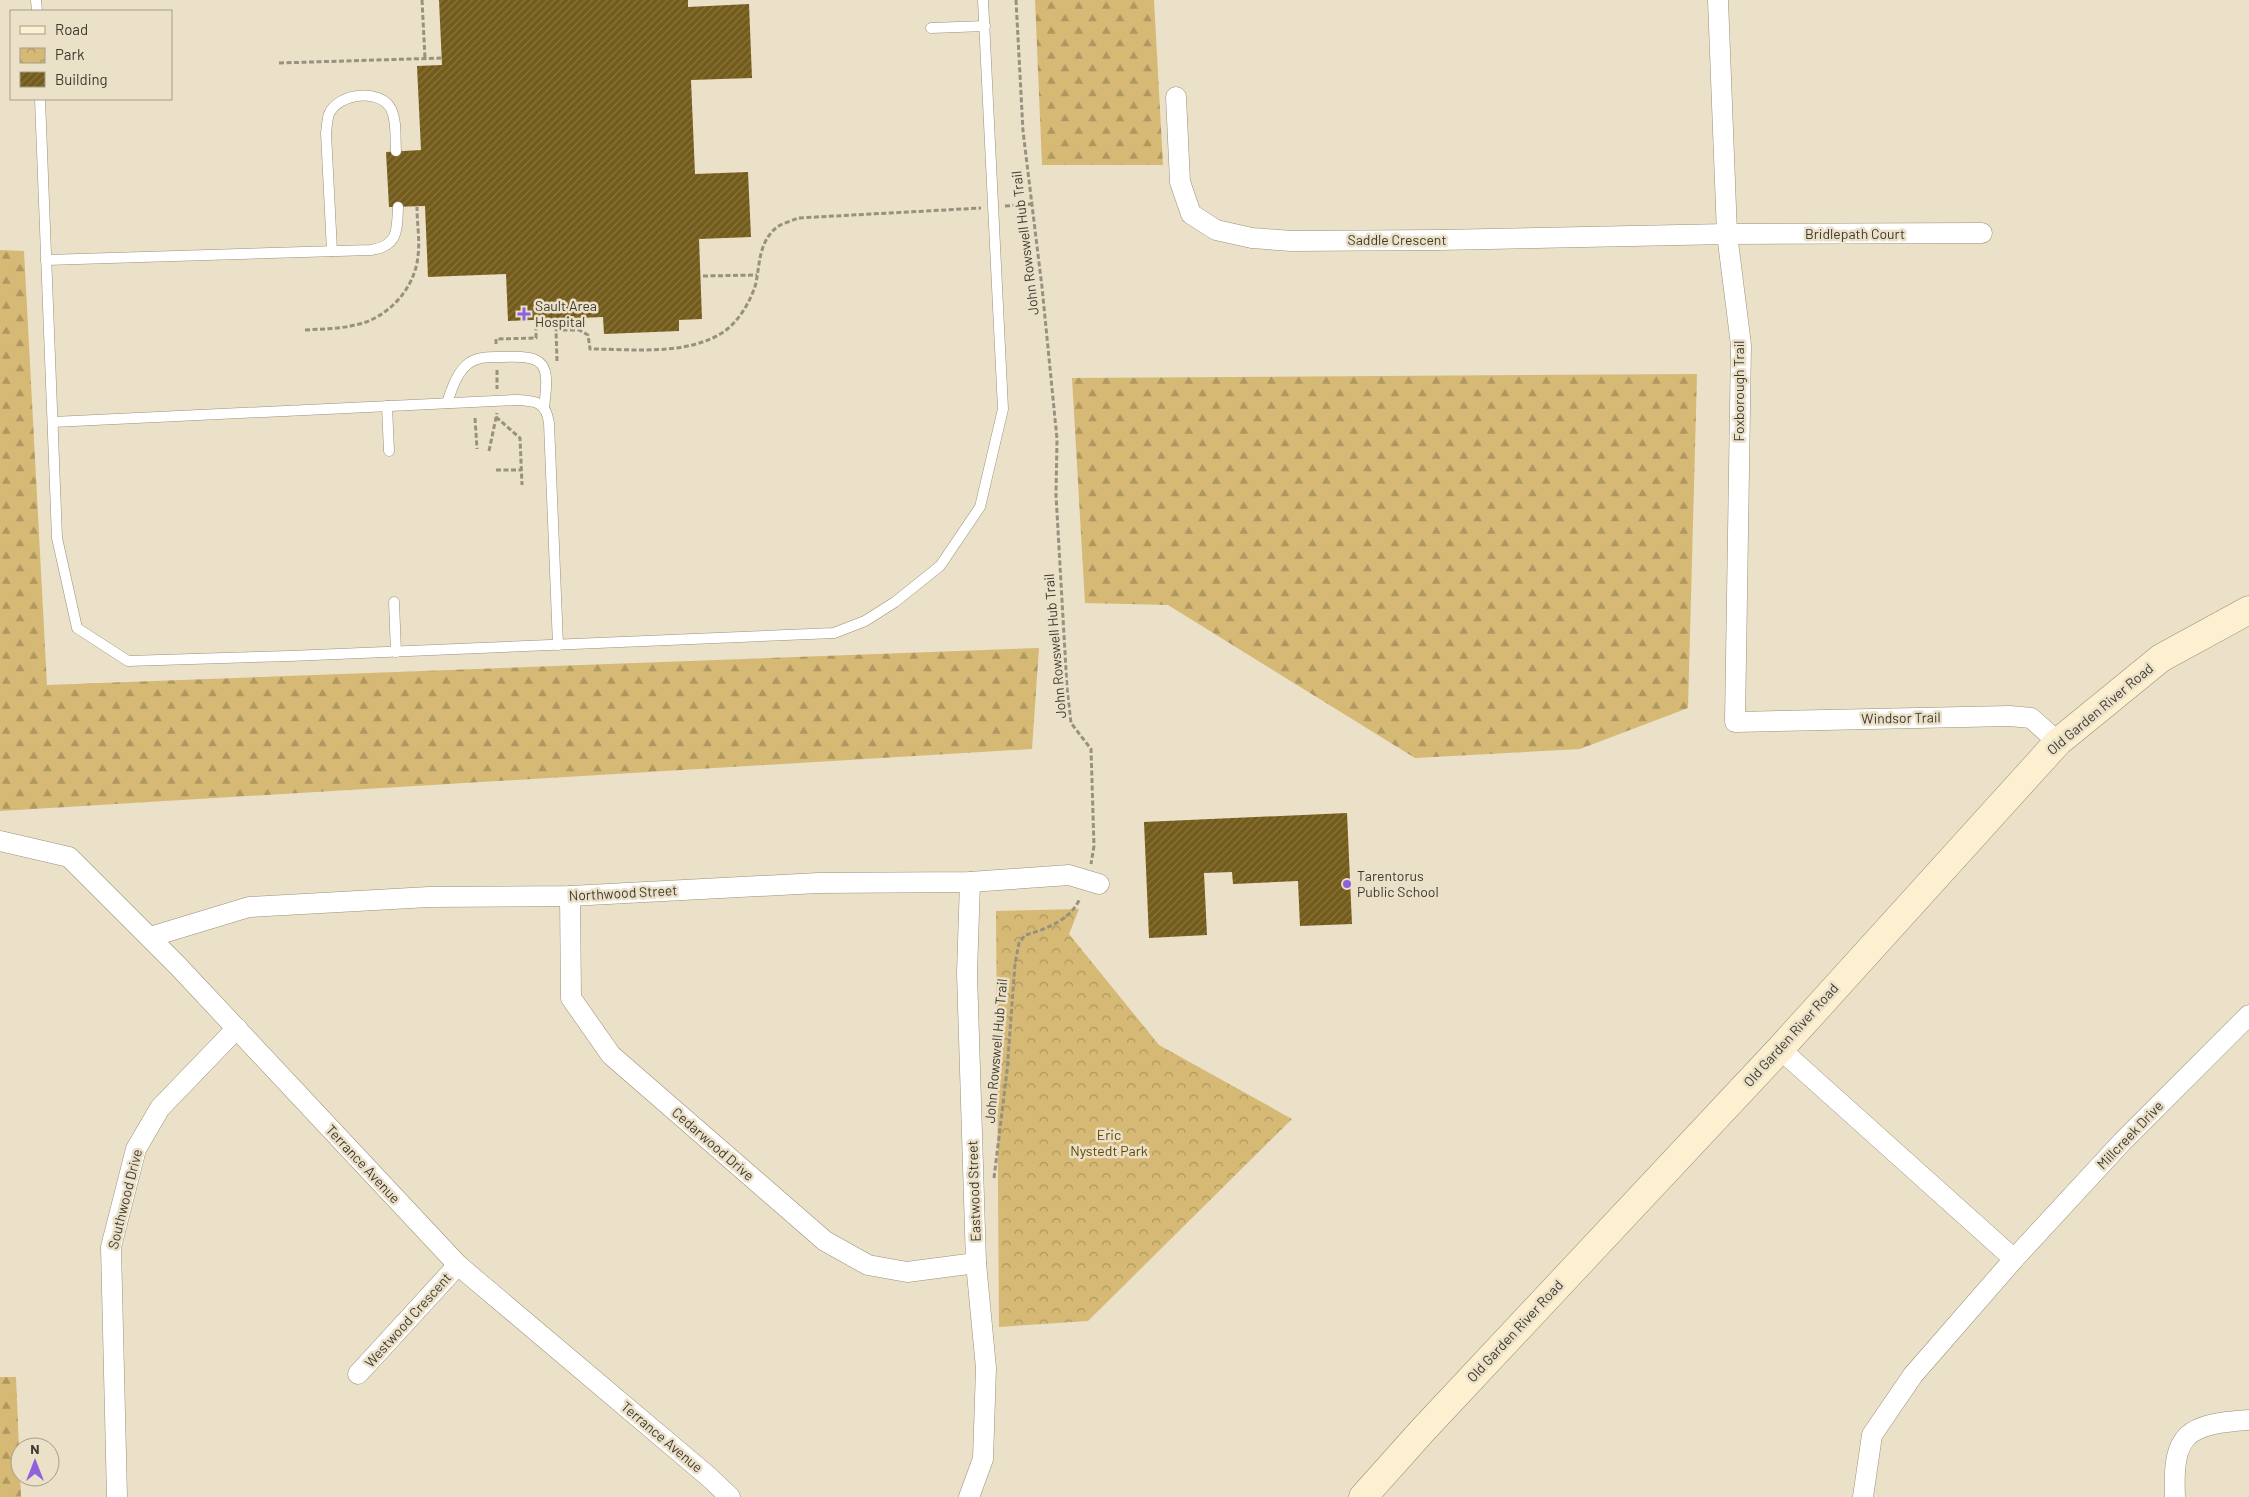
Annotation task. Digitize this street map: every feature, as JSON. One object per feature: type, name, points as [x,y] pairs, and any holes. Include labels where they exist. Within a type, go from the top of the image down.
[{"type":"main road","name":"Old Garden River Road","points":[[1363,1497],[1423,1430],[1780,1049],[2058,742],[2161,658],[2249,610]]},
{"type":"street","name":"Foxborough Trail","points":[[1718,0],[1727,234],[1741,345],[1734,722]]},
{"type":"street","name":"Saddle Crescent","points":[[1176,98],[1180,182],[1191,214],[1216,230],[1252,238],[1290,241],[1727,234]]},
{"type":"street","name":"Bridlepath Court","points":[[1727,234],[1982,233]]},
{"type":"street","name":"Windsor Trail","points":[[1734,722],[2010,716],[2030,718],[2058,742]]},
{"type":"street","name":"Terrance Avenue","points":[[0,842],[69,857],[150,937],[237,1028],[458,1265],[710,1477],[730,1497]]},
{"type":"street","name":"Northwood Street","points":[[150,937],[249,907],[429,897],[570,896],[818,883],[970,882],[1069,875],[1092,882]]},
{"type":"street","name":"Eastwood Street","points":[[969,1497],[983,1459],[986,1377],[976,1263],[967,973],[970,882]]},
{"type":"street","name":"Cedarwood Drive","points":[[570,896],[571,998],[611,1055],[825,1242],[868,1265],[907,1272],[976,1263]]},
{"type":"street","name":"Millcreek Drive","points":[[1863,1497],[1872,1434],[1913,1375],[2014,1259],[2122,1142],[2249,1015]]},
{"type":"street","name":"Southwood Drive","points":[[117,1497],[111,1247],[136,1149],[160,1108],[237,1028]]},
{"type":"street","points":[[1780,1049],[2014,1259]]},
{"type":"street","name":"Westwood Crescent","points":[[358,1374],[458,1265]]},
{"type":"street","points":[[2175,1497],[2174,1470],[2177,1450],[2193,1430],[2221,1422],[2249,1420]]},
{"type":"lane","points":[[40,100],[57,538],[77,628],[128,661],[396,652],[834,633],[865,621],[895,602],[940,566],[980,508],[1003,409],[984,0]]},
{"type":"lane","points":[[931,28],[985,26]]},
{"type":"lane","points":[[332,251],[326,133],[329,114],[343,99],[354,96],[370,96],[382,100],[390,108],[394,117],[396,151]]},
{"type":"lane","points":[[46,260],[370,250],[390,243],[397,229],[398,207]]},
{"type":"lane","points":[[447,403],[453,384],[468,364],[478,358],[527,356],[537,359],[543,366],[546,390],[544,407]]},
{"type":"lane","points":[[52,422],[532,400],[544,407],[548,415],[558,645]]},
{"type":"lane","points":[[387,406],[389,451]]},
{"type":"lane","points":[[394,602],[396,652]]},
{"type":"path","points":[[422,0],[425,58]]},
{"type":"path","name":"John Rowswell Hub Trail","points":[[994,1184],[1006,1080],[1013,984],[1019,943],[1025,935],[1037,932],[1060,921],[1076,906],[1092,882],[1094,846],[1091,749],[1072,723],[1067,688],[1056,495],[1057,439],[1042,288],[1023,130],[1016,0]]},
{"type":"path","points":[[279,62],[442,58]]},
{"type":"path","points":[[543,366],[557,365],[556,330],[580,330],[588,335],[590,349],[669,349],[698,343],[723,332],[743,312],[755,285],[760,253],[766,239],[778,227],[798,218],[1032,204]]},
{"type":"path","points":[[305,330],[356,325],[374,319],[387,311],[402,295],[411,282],[418,262],[417,206]]},
{"type":"path","points":[[703,276],[757,275]]},
{"type":"path","points":[[489,451],[497,416],[496,339],[536,338],[536,320]]},
{"type":"path","points":[[490,417],[497,416]]},
{"type":"path","points":[[497,416],[520,438],[522,484]]},
{"type":"path","points":[[466,418],[482,417]]},
{"type":"path","points":[[475,418],[477,449]]},
{"type":"path","points":[[496,470],[521,470]]},
{"type":"green space","points":[[1035,0],[1154,0],[1163,165],[1042,165]]},
{"type":"green space","points":[[0,250],[24,251],[47,685],[1039,648],[1032,749],[0,811]]},
{"type":"green space","points":[[1697,374],[1688,708],[1580,749],[1415,758],[1168,605],[1085,603],[1072,378]]},
{"type":"green space","name":"Eric Nystedt Park","points":[[1079,909],[1069,934],[1159,1045],[1292,1119],[1088,1321],[999,1327],[996,911]]},
{"type":"green space","points":[[0,1377],[16,1377],[18,1437],[10,1437],[10,1487],[21,1487],[21,1497],[0,1497]]},
{"type":"building","points":[[439,0],[688,0],[688,7],[749,4],[752,78],[691,80],[695,174],[748,172],[751,237],[699,239],[702,319],[679,320],[679,331],[604,334],[603,317],[508,321],[506,274],[428,277],[425,206],[389,207],[386,152],[421,150],[417,66],[442,65]]},
{"type":"building","points":[[1347,813],[1352,924],[1300,926],[1298,881],[1233,884],[1232,872],[1204,873],[1207,935],[1149,938],[1144,822]]},
{"type":"place","name":"Sault Area Hospital","points":[[524,314]]},
{"type":"place","name":"Tarentorus Public School","points":[[1347,884]]}]
